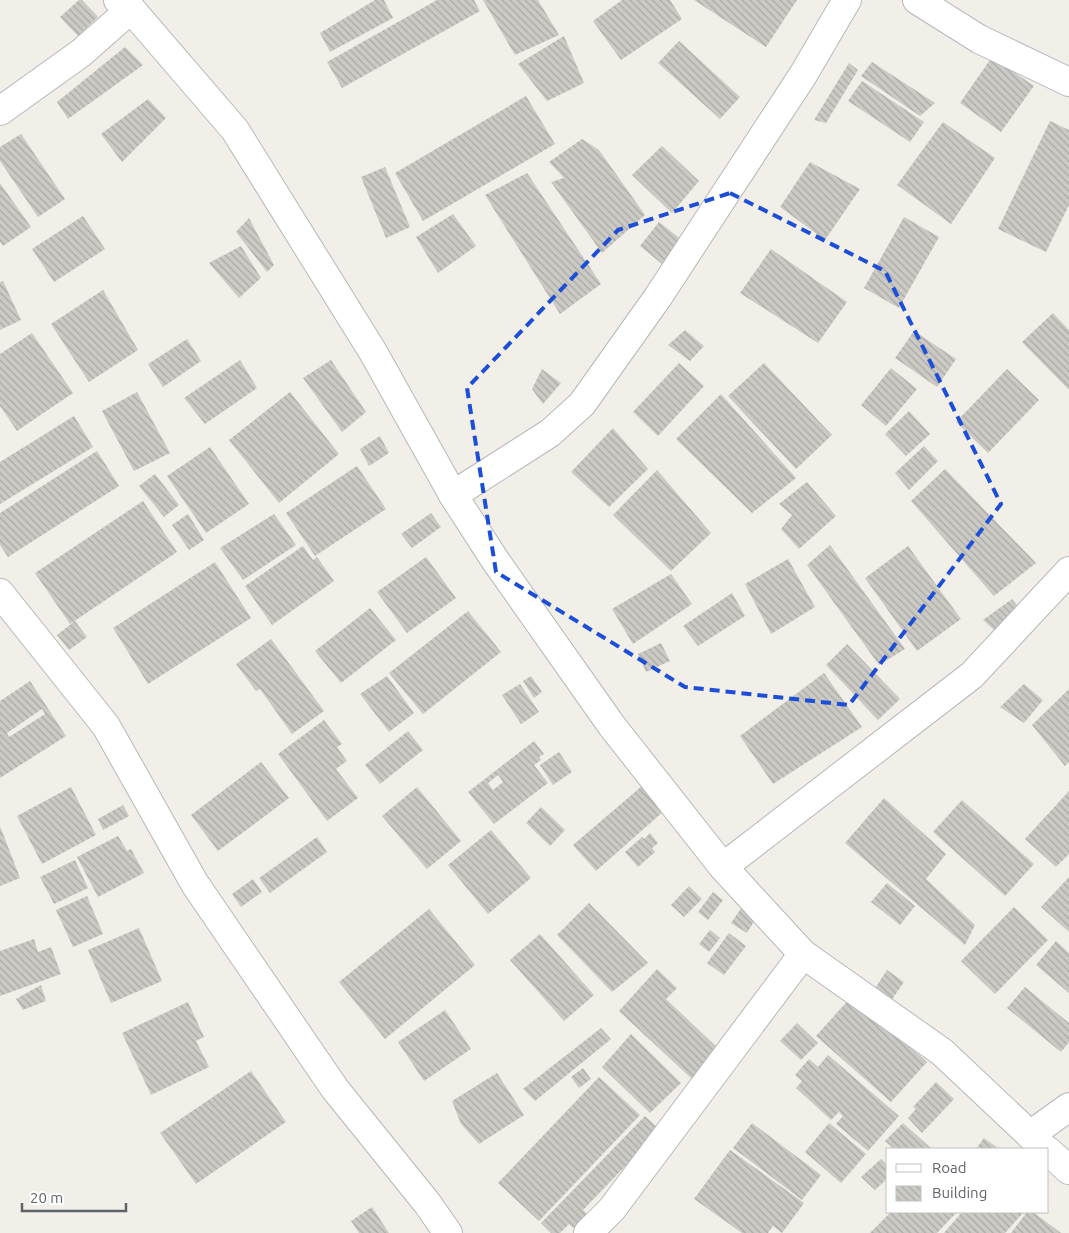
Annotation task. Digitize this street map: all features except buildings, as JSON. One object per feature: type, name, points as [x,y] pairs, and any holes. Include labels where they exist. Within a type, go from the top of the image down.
[{"type":"street","points":[[453,495],[550,433],[582,404],[658,297],[803,75],[847,0]]},
{"type":"street","points":[[917,0],[979,39],[1069,82]]},
{"type":"street","points":[[0,111],[81,53],[125,4],[235,130],[373,352],[453,495],[495,560],[612,726],[723,867],[803,954],[942,1052],[1041,1145],[1069,1107]]},
{"type":"street","points":[[723,867],[972,674],[1069,571]]},
{"type":"street","points":[[0,593],[106,726],[195,884],[335,1089],[427,1203],[448,1233]]},
{"type":"street","points":[[588,1233],[612,1209],[803,954]]},
{"type":"street","points":[[1049,1152],[1069,1170]]},
{"type":"highlighted area","points":[[730,193],[885,271],[1001,504],[849,705],[685,687],[496,572],[467,388],[618,230]]}]
